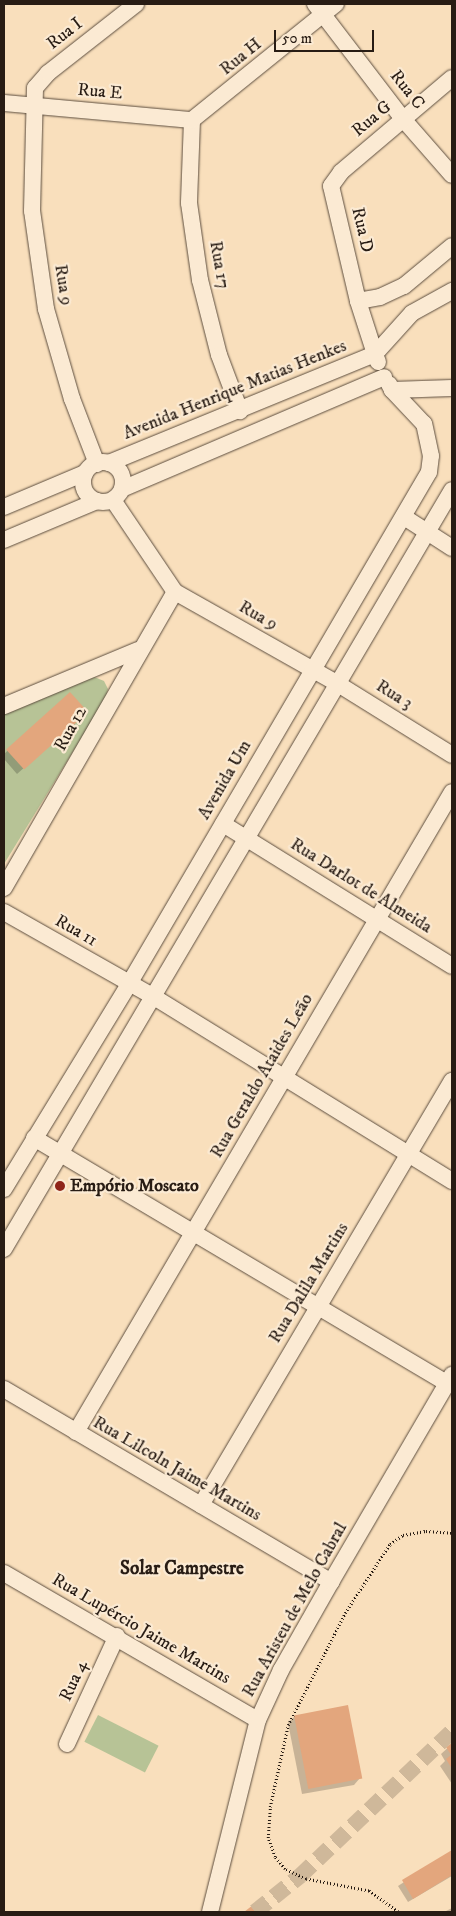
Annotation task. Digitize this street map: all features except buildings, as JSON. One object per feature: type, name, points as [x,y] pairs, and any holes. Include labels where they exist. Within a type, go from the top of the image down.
[{"type":"street","name":"Rua I","points":[[34,106],[35,88],[48,73],[136,4]]},
{"type":"street","name":"Rua H","points":[[192,120],[319,9],[336,4]]},
{"type":"street","name":"Rua C","points":[[319,9],[403,119],[452,175]]},
{"type":"street","name":"Rua G","points":[[341,172],[452,78]]},
{"type":"street","name":"Rua E","points":[[4,103],[192,120]]},
{"type":"street","name":"Rua 9","points":[[34,106],[32,211],[46,310],[72,399],[97,467]]},
{"type":"street","name":"Rua 17","points":[[192,120],[189,204],[200,280],[219,355],[240,411]]},
{"type":"street","name":"Rua D","points":[[341,172],[330,186],[358,301],[375,354],[388,384]]},
{"type":"street","points":[[358,301],[380,298],[404,286],[452,246]]},
{"type":"street","points":[[375,354],[412,313],[452,291]]},
{"type":"street","name":"Avenida Henrique Matias Henkes","points":[[4,507],[97,467],[240,411],[375,354]]},
{"type":"street","points":[[4,540],[388,384],[452,388]]},
{"type":"street","name":"Avenida Um","points":[[4,1189],[129,984],[429,472],[431,456],[424,424],[388,384]]},
{"type":"street","points":[[97,467],[121,473],[111,497],[84,489],[97,467]]},
{"type":"street","points":[[4,1249],[249,838],[452,490]]},
{"type":"street","name":"Rua 9","points":[[111,497],[175,592],[313,671]]},
{"type":"street","points":[[404,517],[452,548]]},
{"type":"street","name":"Rua 12","points":[[4,888],[138,650],[175,592]]},
{"type":"street","points":[[4,706],[138,650]]},
{"type":"street","name":"Rua 3","points":[[313,671],[338,684],[452,755]]},
{"type":"street","name":"Rua Geraldo Ataides Leão","points":[[76,1432],[452,792]]},
{"type":"street","name":"Rua Darlot de Almeida","points":[[223,824],[249,838],[376,920],[452,966]]},
{"type":"street","name":"Rua 11","points":[[4,912],[154,997],[452,1181]]},
{"type":"street","name":"Rua Dalila Martins","points":[[201,1505],[452,1081]]},
{"type":"street","points":[[34,1138],[62,1152],[319,1306],[450,1379]]},
{"type":"street","name":"Rua Aristeu de Melo Cabral","points":[[210,1912],[258,1720],[281,1670],[450,1379]]},
{"type":"street","name":"Rua Lilcoln Jaime Martins","points":[[4,1389],[331,1582]]},
{"type":"street","name":"Rua Lupércio Jaime Martins","points":[[4,1574],[117,1636],[258,1720]]},
{"type":"street","name":"Rua 4","points":[[67,1744],[117,1636]]},
{"type":"path","points":[[398,1912],[369,1891],[306,1879],[285,1868],[275,1857],[268,1838],[270,1807],[288,1725],[345,1613],[390,1544],[403,1535],[426,1531],[452,1533]]},
{"type":"green space","points":[[92,676],[104,681],[108,689],[106,698],[4,864],[4,712]]},
{"type":"green space","points":[[98,1715],[159,1746],[145,1773],[84,1742]]},
{"type":"tunnel","points":[[255,1912],[300,1876],[452,1731]]},
{"type":"place","name":"Empório Moscato","points":[[60,1186]]},
{"type":"district","name":"Solar Campestre","points":[[182,1569]]}]
